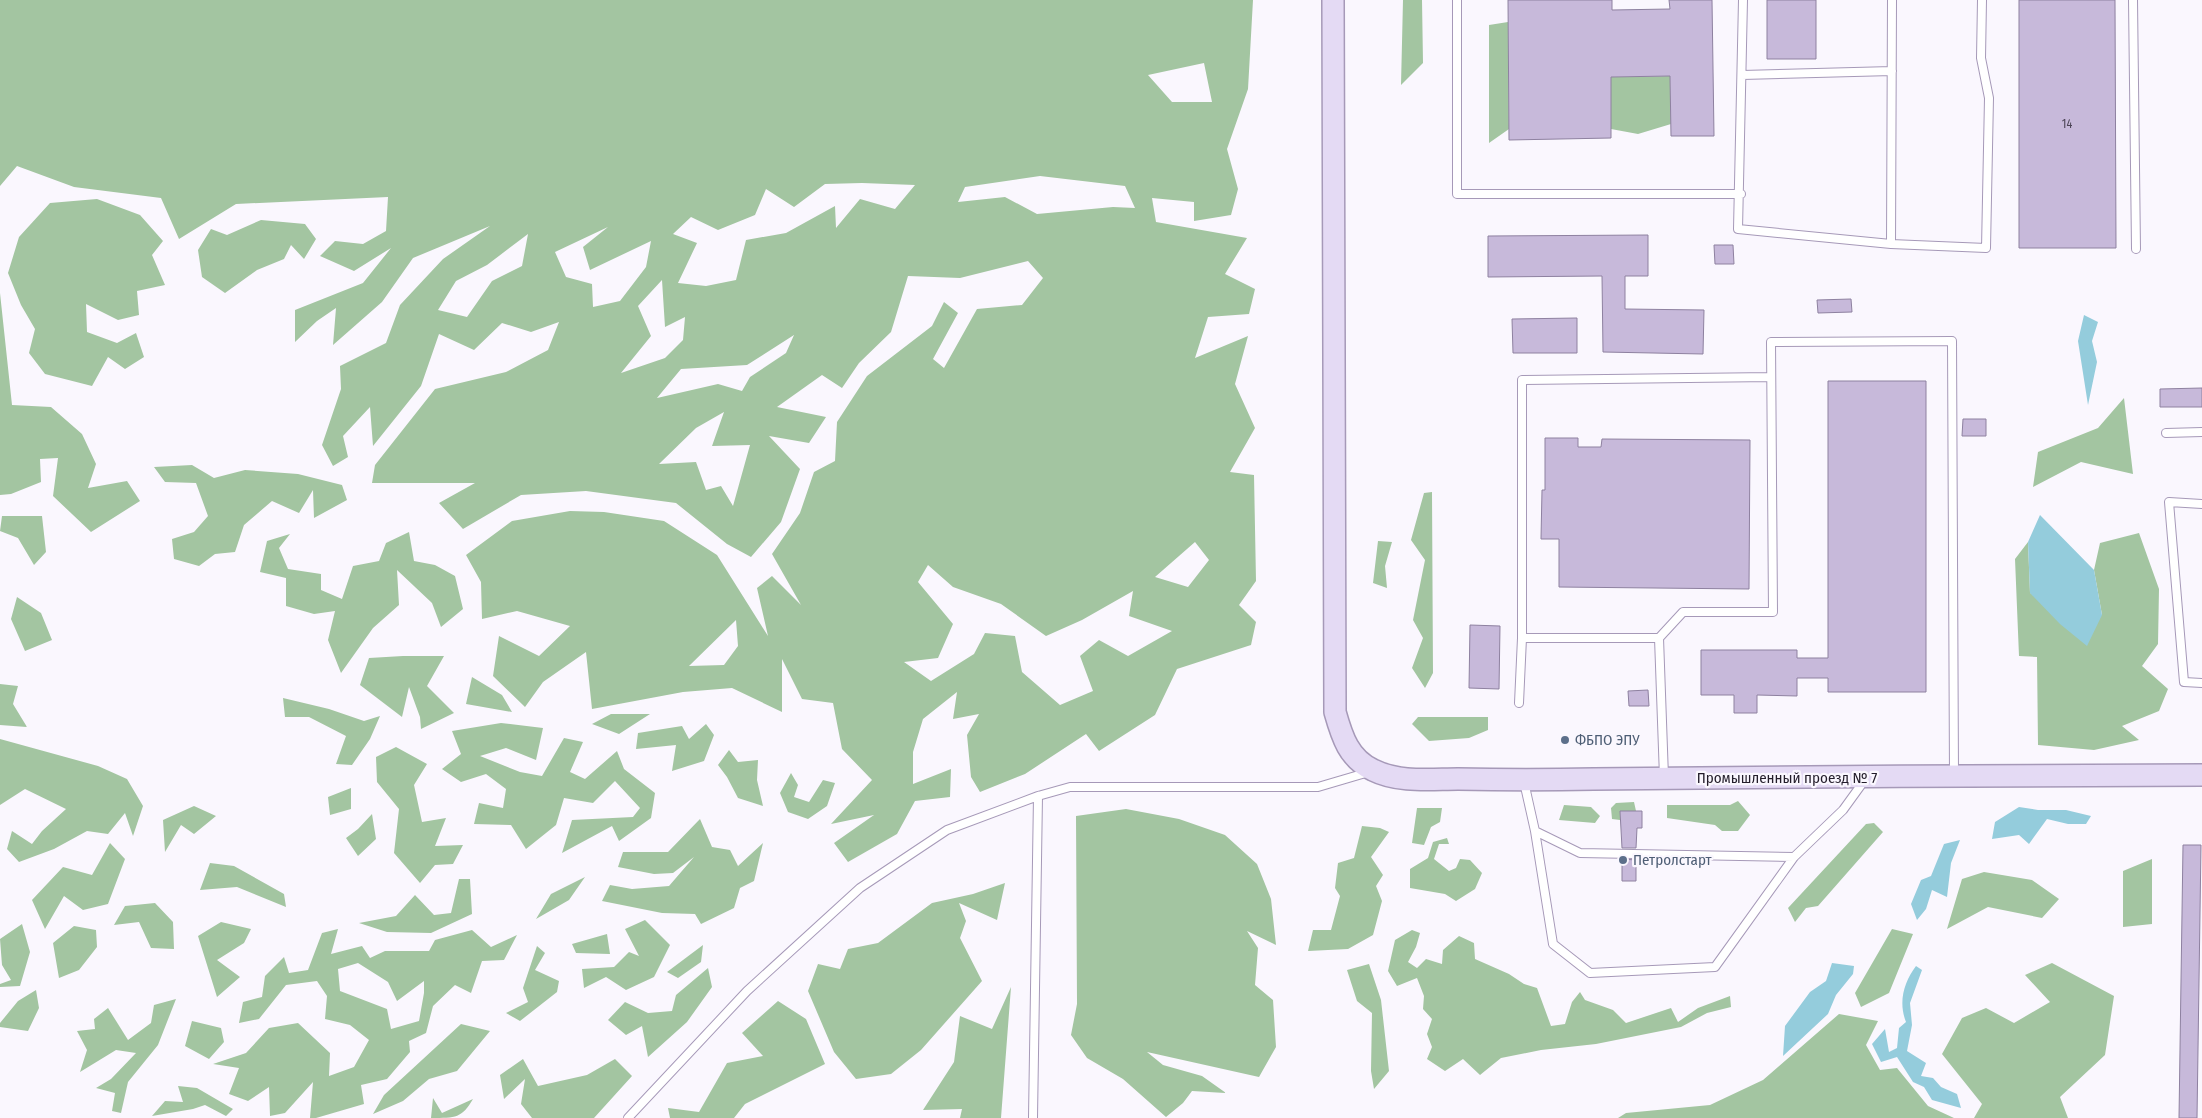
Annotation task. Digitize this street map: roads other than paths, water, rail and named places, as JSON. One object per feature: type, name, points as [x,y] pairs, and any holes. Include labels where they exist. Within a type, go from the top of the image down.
[{"type":"street","points":[[1333,0],[1335,712],[1343,740],[1356,759],[1374,771]]},
{"type":"street","name":"Промышленный проезд № 7","points":[[1374,771],[1402,779],[1524,780],[1866,778],[1954,775],[2202,775]]},
{"type":"lane","points":[[1457,0],[1457,194],[1741,194]]},
{"type":"lane","points":[[1743,0],[1741,194],[1738,228],[1891,244],[1986,248],[1989,98],[1980,58],[1982,0]]},
{"type":"lane","points":[[1891,244],[1892,0]]},
{"type":"lane","points":[[2133,0],[2136,249]]},
{"type":"lane","points":[[1742,75],[1892,72]]},
{"type":"lane","points":[[1664,779],[1660,638],[1683,612],[1773,612],[1771,342],[1952,342],[1954,775]]},
{"type":"lane","points":[[1519,703],[1522,638],[1522,380],[1772,377]]},
{"type":"lane","points":[[2166,433],[2202,432]]},
{"type":"lane","points":[[2202,504],[2169,502],[2184,682],[2202,683]]},
{"type":"lane","points":[[1522,638],[1660,638]]},
{"type":"lane","points":[[628,1118],[747,991],[860,888],[947,830],[1038,796],[1070,787],[1318,787],[1374,771]]},
{"type":"lane","points":[[1524,780],[1554,944],[1590,973],[1715,967],[1794,857],[1843,810],[1866,778]]},
{"type":"lane","points":[[1033,1118],[1038,796]]},
{"type":"lane","points":[[1535,832],[1580,854],[1794,857]]},
{"type":"water","points":[[2084,315],[2098,322],[2092,341],[2097,362],[2088,405],[2078,341]]},
{"type":"water","points":[[2040,515],[2094,570],[2102,615],[2087,646],[2060,624],[2030,593],[2028,542]]},
{"type":"water","points":[[2019,807],[2038,810],[2066,810],[2091,816],[2086,824],[2068,824],[2047,819],[2029,844],[2019,835],[1992,839],[1995,822]]},
{"type":"water","points":[[1960,840],[1951,863],[1947,897],[1932,890],[1926,909],[1917,920],[1911,904],[1921,880],[1931,876],[1944,844]]},
{"type":"water","points":[[1832,963],[1854,966],[1853,974],[1836,995],[1828,1014],[1783,1056],[1785,1026],[1810,992],[1826,981]]},
{"type":"water","points":[[1916,966],[1922,970],[1910,1003],[1912,1025],[1907,1051],[1926,1063],[1921,1076],[1933,1078],[1941,1087],[1957,1094],[1961,1108],[1932,1100],[1924,1087],[1913,1082],[1897,1057],[1881,1062],[1872,1044],[1885,1029],[1889,1052],[1897,1048],[1899,1028],[1906,1022],[1902,1007],[1905,985]]},
{"type":"place","name":"ФБПО ЭПУ","points":[[1565,740]]},
{"type":"place","name":"Петролстарт","points":[[1623,860]]}]
